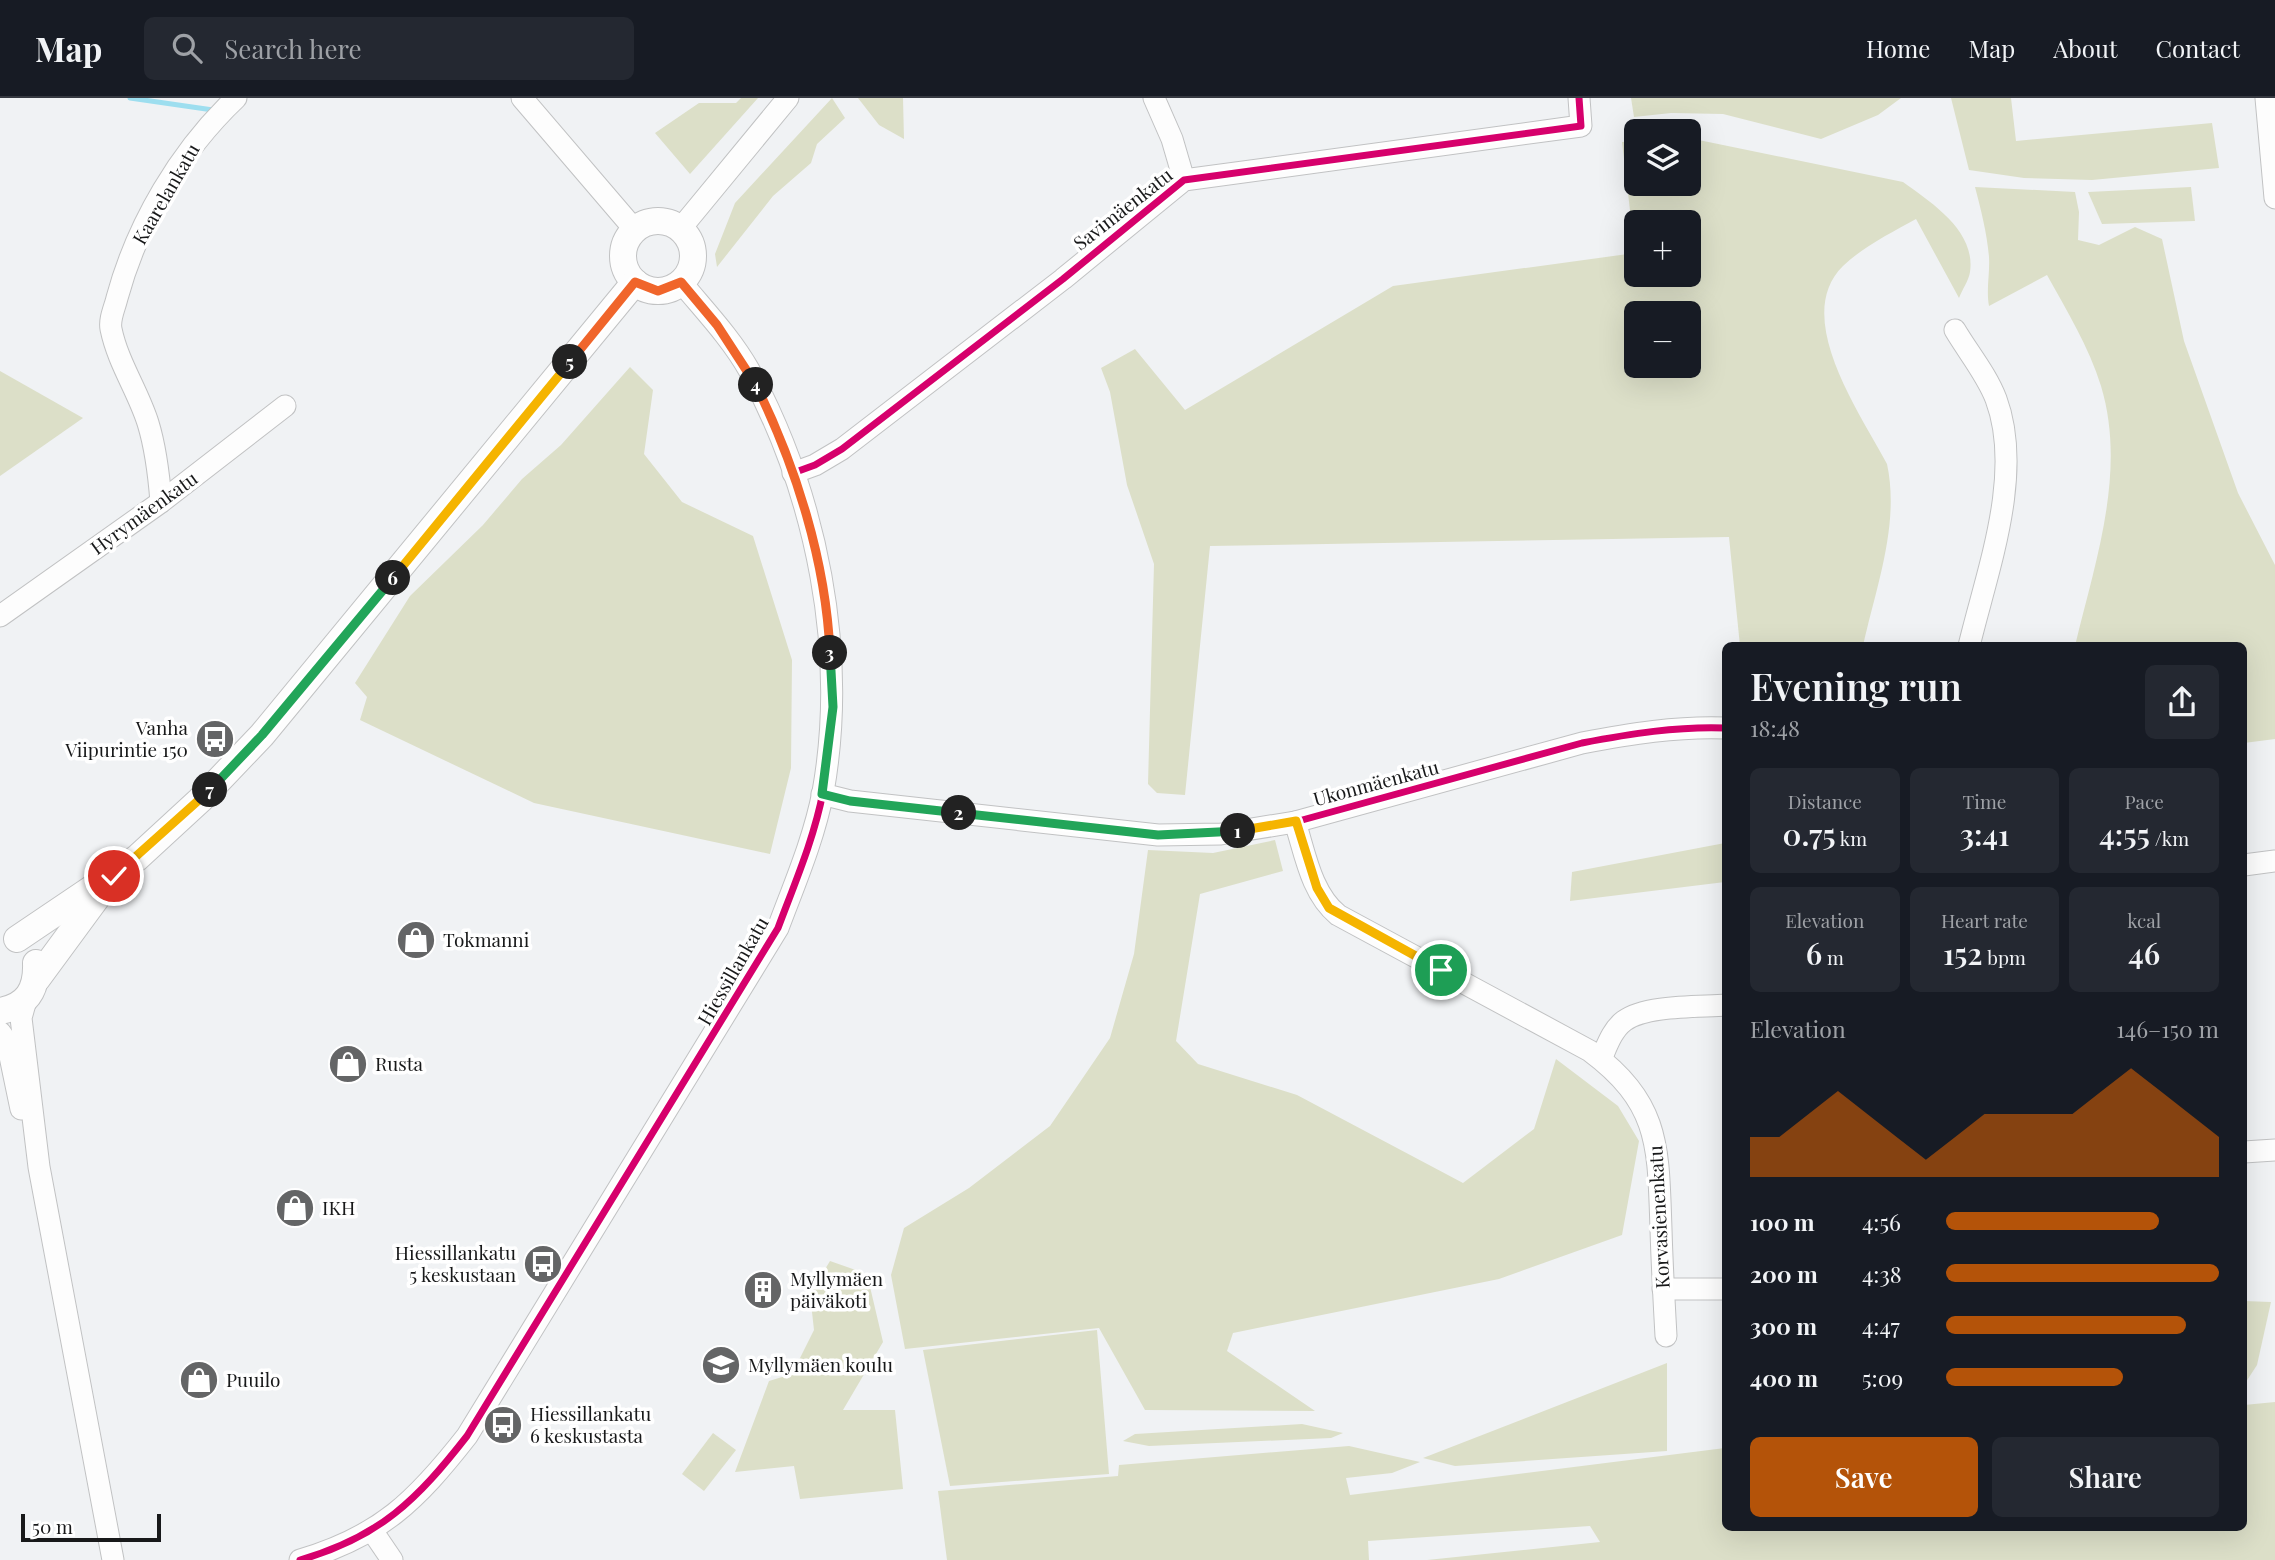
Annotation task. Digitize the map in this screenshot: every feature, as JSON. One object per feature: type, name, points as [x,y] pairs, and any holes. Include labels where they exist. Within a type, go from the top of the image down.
[{"type":"main road","points":[[657,221],[681,228],[692,249],[693,261],[681,282],[658,291],[635,282],[628,273],[624,250],[635,230],[657,221]]},
{"type":"main road","points":[[0,1011],[14,1008],[31,990],[68,933],[114,876],[200,800],[262,735],[635,282]]},
{"type":"main road","points":[[31,990],[36,963],[29,949],[9,937],[114,876]]},
{"type":"street","name":"Kaarelankatu","points":[[161,502],[157,461],[147,421],[119,360],[110,325],[123,276],[146,221],[181,162],[214,118],[236,98]]},
{"type":"street","points":[[522,98],[635,230]]},
{"type":"street","points":[[681,228],[788,98]]},
{"type":"street","points":[[1154,98],[1172,139],[1184,180]]},
{"type":"street","name":"Savimäenkatu","points":[[793,473],[815,465],[842,449],[1052,287],[1184,180],[1226,172],[1581,126],[1579,98]]},
{"type":"street","points":[[2266,98],[2275,198]]},
{"type":"street","name":"Hiessillankatu","points":[[300,1560],[373,1532],[405,1507],[435,1477],[467,1436],[637,1163],[778,929],[802,865],[822,794],[833,707],[829,636],[809,530],[793,473],[772,418],[748,369],[681,282]]},
{"type":"street","points":[[1955,330],[1995,398],[2008,450],[2002,506],[1970,642]]},
{"type":"street","name":"Hyrymäenkatu","points":[[0,616],[161,502],[285,406]]},
{"type":"street","name":"Ukonmäenkatu","points":[[822,794],[850,801],[1158,835],[1221,834],[1296,821],[1582,743],[1627,734],[1702,727],[1722,728]]},
{"type":"street","name":"Korvasienenkatu","points":[[1296,821],[1317,888],[1329,908],[1601,1059],[1615,1069],[1636,1094],[1655,1135],[1661,1180],[1666,1336]]},
{"type":"street","points":[[2247,865],[2275,861]]},
{"type":"street","points":[[31,990],[21,1018],[39,1167],[113,1560]]},
{"type":"street","points":[[1601,1059],[1618,1028],[1642,1012],[1722,1005]]},
{"type":"street","points":[[0,1032],[7,1042],[26,1128],[39,1167]]},
{"type":"street","points":[[2247,1152],[2275,1150]]},
{"type":"street","points":[[1663,1289],[1722,1289]]},
{"type":"street","points":[[373,1532],[392,1560]]},
{"type":"green space","points":[[741,98],[758,98],[690,174],[655,133],[699,103],[736,103]]},
{"type":"green space","points":[[832,98],[845,118],[817,144],[811,163],[773,196],[717,267],[715,254],[735,203]]},
{"type":"green space","points":[[858,98],[903,98],[904,139],[879,125]]},
{"type":"green space","points":[[1631,98],[1901,98],[1878,115],[1821,139],[1723,114],[1671,113],[1634,117]]},
{"type":"green space","points":[[1951,98],[2011,98],[2016,141],[2212,123],[2219,168],[2092,180],[2024,178],[1969,170]]},
{"type":"green space","points":[[1701,140],[1903,182],[1939,209],[1959,231],[1970,257],[1970,272],[1959,298],[1916,219],[1851,259],[1829,287],[1824,311],[1827,338],[1848,393],[1887,464],[1890,487],[1889,532],[1864,642],[1740,642],[1729,537],[1210,546],[1185,795],[1157,793],[1148,784],[1154,564],[1127,485],[1110,392],[1101,368],[1135,349],[1185,410],[1393,286],[1624,254],[1624,287],[1701,287],[1701,210],[1630,210],[1628,196],[1701,196]]},
{"type":"green space","points":[[1975,187],[2075,192],[2079,212],[2078,240],[2099,245],[2135,227],[2162,239],[2184,341],[2238,493],[2275,565],[2275,739],[2247,743],[2247,642],[2076,642],[2099,549],[2109,484],[2111,451],[2101,386],[2077,329],[2047,275],[1989,306],[1988,248]]},
{"type":"green space","points":[[2191,187],[2195,221],[2102,224],[2088,192]]},
{"type":"green space","points":[[630,367],[653,390],[644,454],[682,502],[753,536],[792,660],[791,768],[770,854],[534,803],[360,720],[367,697],[355,683],[410,596],[483,525],[522,479],[561,445]]},
{"type":"green space","points":[[0,371],[83,418],[0,476]]},
{"type":"green space","points":[[1275,840],[1283,871],[1200,894],[1176,1041],[1198,1064],[1297,1095],[1463,1183],[1534,1129],[1556,1059],[1618,1106],[1639,1141],[1622,1235],[1499,1279],[1233,1333],[1227,1351],[1315,1411],[1145,1410],[1099,1328],[905,1349],[891,1275],[904,1228],[969,1188],[1050,1126],[1110,1038],[1134,954],[1148,850],[1213,853]]},
{"type":"green space","points":[[1722,844],[1722,882],[1570,901],[1572,872]]},
{"type":"green space","points":[[830,1261],[867,1274],[883,1342],[843,1410],[895,1410],[903,1489],[800,1499],[794,1466],[735,1472],[769,1381],[792,1374],[814,1330],[810,1294]]},
{"type":"green space","points":[[2247,1301],[2271,1302],[2257,1365],[2247,1380]]},
{"type":"green space","points":[[1097,1330],[1109,1474],[950,1486],[923,1350]]},
{"type":"green space","points":[[1667,1363],[1667,1451],[1455,1466],[1423,1458]]},
{"type":"green space","points":[[2275,1402],[2275,1560],[1427,1560],[1600,1542],[1590,1526],[1368,1541],[1369,1560],[947,1560],[938,1491],[1118,1476],[1119,1465],[1349,1446],[1420,1462],[1392,1473],[1346,1478],[1350,1495],[1722,1448],[1722,1531],[2247,1531],[2247,1405]]},
{"type":"green space","points":[[1302,1424],[1343,1433],[1331,1438],[1149,1446],[1123,1441],[1135,1434]]},
{"type":"green space","points":[[713,1433],[736,1450],[704,1491],[682,1474]]},
{"type":"waterway","points":[[130,98],[213,110]]},
{"type":"cycle path","points":[[793,473],[815,465],[842,449],[1063,279],[1184,180],[1581,126],[1579,98]]},
{"type":"cycle path","points":[[300,1560],[328,1551],[375,1528],[413,1497],[467,1436],[778,928],[814,827],[823,792],[830,739],[832,685],[829,630],[809,522],[793,469],[749,370],[726,335],[681,282]]},
{"type":"cycle path","points":[[822,794],[850,801],[1158,835],[1221,834],[1295,822],[1582,743],[1654,731],[1722,728]]},
{"type":"place","name":"Vanha Viipurintie 150","points":[[215,739]]},
{"type":"place","name":"Tokmanni","points":[[416,940]]},
{"type":"place","name":"Rusta","points":[[348,1064]]},
{"type":"place","name":"IKH","points":[[295,1208]]},
{"type":"place","name":"Hiessillankatu 5 keskustaan","points":[[543,1264]]},
{"type":"place","name":"Myllymäen päiväkoti","points":[[763,1290]]},
{"type":"place","name":"Myllymäen koulu","points":[[721,1365]]},
{"type":"place","name":"Puuilo","points":[[199,1380]]},
{"type":"place","name":"Hiessillankatu 6 keskustasta","points":[[503,1425]]},
{"type":"route","points":[[114,876],[200,800],[262,735],[635,282],[646,289],[658,291],[670,289],[681,282],[717,325],[748,369],[772,418],[793,473],[809,530],[829,636],[833,707],[822,794],[850,801],[1158,835],[1221,834],[1296,821],[1317,888],[1329,908],[1441,970]]}]
